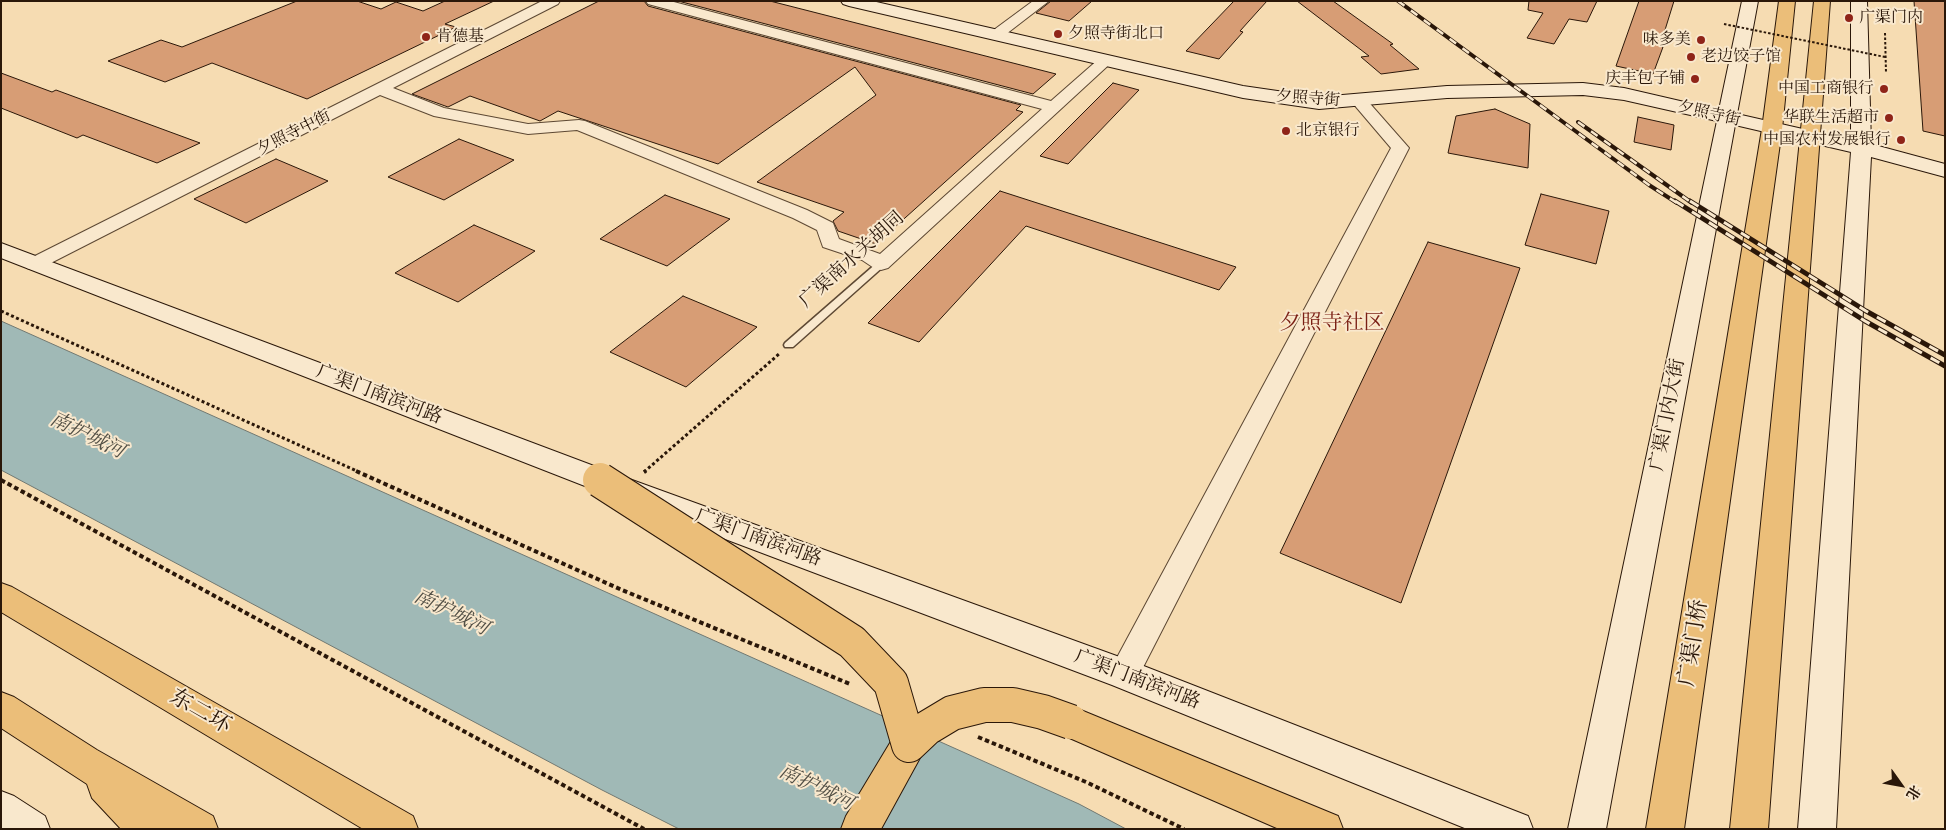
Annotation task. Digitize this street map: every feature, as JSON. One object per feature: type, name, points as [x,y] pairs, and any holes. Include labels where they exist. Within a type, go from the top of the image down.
[{"type":"main road","points":[[1772,128],[1786,1]]},
{"type":"main road","points":[[1749,829],[1812,138],[1822,1]]},
{"type":"main road","name":"广渠门桥","points":[[1665,829],[1772,128]]},
{"type":"main road","points":[[612,484],[852,642],[891,683],[909,745]]},
{"type":"main road","name":"东二环","points":[[1,596],[399,829]]},
{"type":"main road","points":[[860,829],[909,745],[927,728],[952,713],[984,705],[1012,705],[1043,712],[1071,722],[1324,829]]},
{"type":"main road","points":[[1,708],[84,762],[199,829]]},
{"type":"main road","points":[[84,762],[147,829]]},
{"type":"street","name":"夕照寺中街","points":[[34,264],[553,1]]},
{"type":"street","points":[[653,1],[1054,107]]},
{"type":"street","name":"夕照寺街","points":[[849,1],[1243,92],[1319,103],[1447,92],[1583,89],[1624,94],[1861,148],[1945,171]]},
{"type":"street","points":[[996,35],[1042,1]]},
{"type":"street","name":"广渠门内大街","points":[[1587,829],[1750,1]]},
{"type":"street","points":[[1817,829],[1861,148],[1859,1]]},
{"type":"street","name":"广渠南水关胡同","points":[[881,264],[1105,60]]},
{"type":"street","points":[[380,89],[440,112],[528,129],[579,125],[800,214],[826,227],[830,243],[869,256],[881,264]]},
{"type":"street","points":[[1124,674],[1400,148],[1359,101]]},
{"type":"street","name":"广渠门南滨河路","points":[[1,250],[612,484],[1124,674],[1514,829]]},
{"type":"street","points":[[1,809],[31,829]]},
{"type":"lane","name":"广渠南水关胡同","points":[[789,345],[881,264]]},
{"type":"path","points":[[1724,24],[1885,57]]},
{"type":"path","points":[[1885,33],[1886,73]]},
{"type":"path","points":[[1,311],[622,590],[852,685]]},
{"type":"path","points":[[612,484],[789,345]]},
{"type":"path","points":[[1,480],[644,829]]},
{"type":"path","points":[[969,733],[1086,782],[1184,829]]},
{"type":"water","name":"南护城河","points":[[1,321],[1079,804],[1126,829],[679,829],[602,790],[1,470]]},
{"type":"building","points":[[297,1],[357,1],[381,9],[396,2],[423,11],[445,1],[494,1],[445,24],[456,27],[307,99],[212,63],[165,82],[108,61],[161,40],[182,47]]},
{"type":"building","points":[[599,1],[644,1],[648,6],[1021,105],[1016,110],[1023,112],[876,244],[838,231],[833,221],[844,212],[757,182],[876,95],[855,67],[718,164],[558,111],[540,121],[470,96],[448,107],[412,94]]},
{"type":"building","points":[[678,1],[770,1],[1056,74],[1033,94]]},
{"type":"building","points":[[1051,1],[1092,1],[1069,21],[1036,13]]},
{"type":"building","points":[[1234,1],[1267,1],[1240,31],[1243,32],[1219,59],[1186,51]]},
{"type":"building","points":[[1297,1],[1333,1],[1393,44],[1390,45],[1419,69],[1381,74],[1361,57],[1369,56]]},
{"type":"building","points":[[1529,1],[1597,1],[1587,22],[1569,19],[1554,44],[1527,38],[1543,13],[1528,10]]},
{"type":"building","points":[[1639,1],[1674,1],[1660,46],[1663,47],[1653,74],[1616,66]]},
{"type":"building","points":[[1914,1],[1945,1],[1945,136],[1923,131]]},
{"type":"building","points":[[1,73],[52,92],[56,90],[200,143],[157,163],[83,135],[77,138],[1,108]]},
{"type":"building","points":[[1113,83],[1139,90],[1068,164],[1040,156]]},
{"type":"building","points":[[1495,109],[1530,124],[1528,168],[1448,153],[1456,116]]},
{"type":"building","points":[[1638,117],[1674,125],[1671,150],[1634,142]]},
{"type":"building","points":[[459,139],[514,160],[444,200],[388,177]]},
{"type":"building","points":[[276,159],[328,181],[246,223],[194,199]]},
{"type":"building","points":[[1000,191],[1236,267],[1219,290],[1026,226],[919,342],[868,323]]},
{"type":"building","points":[[1541,194],[1609,211],[1596,264],[1525,245]]},
{"type":"building","points":[[665,195],[730,219],[667,266],[600,239]]},
{"type":"building","points":[[474,225],[535,251],[458,302],[395,273]]},
{"type":"building","points":[[1428,242],[1520,268],[1401,603],[1280,553]]},
{"type":"building","points":[[683,296],[757,327],[686,387],[610,352]]},
{"type":"railway","points":[[1398,1],[1649,185],[1677,203]]},
{"type":"railway","points":[[1578,122],[1692,203]]},
{"type":"railway","points":[[1675,201],[1865,321],[1945,366]]},
{"type":"railway","points":[[1690,201],[1866,311],[1945,355]]},
{"type":"place","name":"广渠门内","points":[[1849,18]]},
{"type":"place","name":"夕照寺街北口","points":[[1058,34]]},
{"type":"place","name":"肯德基","points":[[426,37]]},
{"type":"place","name":"味多美","points":[[1701,40]]},
{"type":"place","name":"老边饺子馆","points":[[1691,57]]},
{"type":"place","name":"庆丰包子铺","points":[[1695,79]]},
{"type":"place","name":"中国工商银行","points":[[1884,89]]},
{"type":"place","name":"华联生活超市","points":[[1889,118]]},
{"type":"place","name":"北京银行","points":[[1286,131]]},
{"type":"place","name":"中国农村发展银行","points":[[1901,140]]},
{"type":"district","name":"夕照寺社区","points":[[1332,324]]}]
